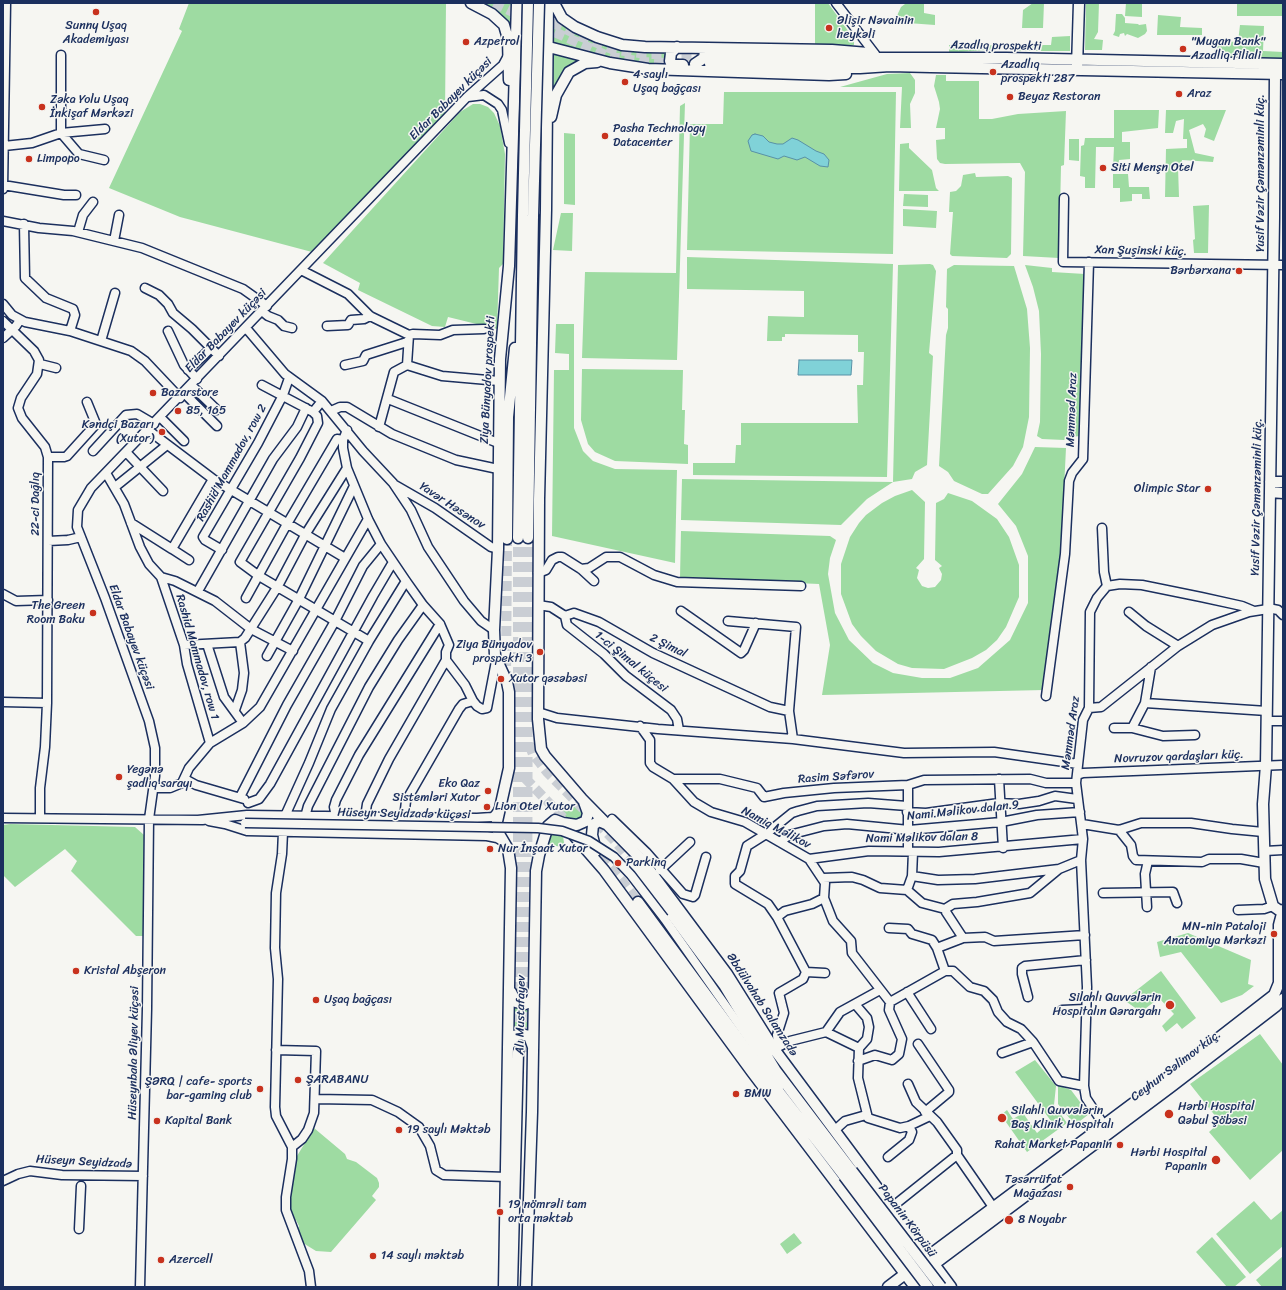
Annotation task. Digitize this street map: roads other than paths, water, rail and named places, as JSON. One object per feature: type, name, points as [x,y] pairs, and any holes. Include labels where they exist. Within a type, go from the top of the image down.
[{"type":"main road","points":[[471,3],[502,21],[507,33],[513,163]]},
{"type":"main road","name":"Ziya Bünyadov prospekti","points":[[509,756],[508,686],[496,660],[494,630],[498,549],[499,381],[510,266],[518,3]]},
{"type":"main road","name":"Ziya Bünyadov prospekti","points":[[521,284],[523,538],[532,286],[528,215],[528,3]]},
{"type":"main road","name":"Ziya Bünyadov prospekti","points":[[507,539],[508,417],[528,215],[539,3]]},
{"type":"main road","points":[[538,712],[538,573],[546,183],[547,3]]},
{"type":"main road","points":[[554,3],[557,12],[566,22],[597,37],[628,46],[832,50],[865,49],[890,62]]},
{"type":"main road","points":[[1077,65],[1079,3]]},
{"type":"main road","points":[[517,16],[520,29],[525,36],[533,42],[610,63],[660,70],[709,63]]},
{"type":"main road","points":[[525,36],[541,40],[544,37],[547,27]]},
{"type":"main road","points":[[676,66],[671,64],[669,58],[671,53],[677,47]]},
{"type":"main road","points":[[695,64],[700,62],[705,55],[704,49],[699,47]]},
{"type":"main road","name":"Azadlıq prospekti","points":[[709,63],[860,58],[890,62],[1159,67],[1279,74]]},
{"type":"main road","points":[[660,70],[676,66],[709,63],[829,75],[890,62]]},
{"type":"main road","points":[[546,142],[556,95],[566,76],[574,68],[585,63],[610,63]]},
{"type":"main road","points":[[1269,64],[1279,74]]},
{"type":"main road","name":"Azadlıq prospekti","points":[[1159,67],[1283,64]]},
{"type":"main road","name":"Yusif Vəzir Çəmənzəminli küç.","points":[[1273,906],[1265,879],[1263,804],[1266,765],[1270,482],[1278,265],[1279,74]]},
{"type":"main road","points":[[532,286],[546,183]]},
{"type":"main road","points":[[508,417],[510,266]]},
{"type":"main road","points":[[1270,482],[1283,482]]},
{"type":"main road","points":[[1270,492],[1283,493]]},
{"type":"main road","name":"Əbdülvahab Salamzadə","points":[[538,712],[540,746],[545,756],[582,799],[610,822],[642,860],[674,902],[741,994],[776,1048],[834,1130],[917,1240],[947,1286]]},
{"type":"main road","name":"Alı Mustafayev","points":[[504,1287],[512,868],[509,852],[496,826],[508,774],[509,756]]},
{"type":"main road","points":[[563,823],[577,825],[586,821],[588,810],[582,799]]},
{"type":"main road","name":"Alı Mustafayev","points":[[512,1287],[526,1050],[535,987],[537,865],[550,824],[555,820],[563,823]]},
{"type":"main road","points":[[604,870],[595,849],[592,830],[593,825],[597,822],[610,822]]},
{"type":"main road","points":[[563,823],[604,870],[892,1258],[908,1282]]},
{"type":"main road","name":"Əbdülvahab Salamzadə","points":[[633,862],[738,1005],[776,1071],[848,1174]]},
{"type":"main road","points":[[638,902],[749,1053],[848,1174]]},
{"type":"main road","points":[[1273,906],[1283,912]]},
{"type":"main road","name":"Ceyhun Səlimov küç.","points":[[931,1260],[1252,1018],[1277,991],[1279,984],[1279,925],[1283,912]]},
{"type":"main road","points":[[510,988],[513,999],[518,1004],[525,1004],[531,1001],[535,987]]},
{"type":"main road","points":[[741,994],[763,1048]]},
{"type":"main road","name":"Ceyhun Səlimov küç.","points":[[931,1260],[993,1207],[1252,1018],[1281,1001]]},
{"type":"main road","points":[[738,1005],[776,1048]]},
{"type":"main road","points":[[508,1046],[514,1036],[520,1034],[529,1036],[526,1050]]},
{"type":"main road","name":"Alı Mustafayev","points":[[520,1287],[526,1050]]},
{"type":"main road","name":"Alı Mustafayev","points":[[526,1050],[526,1287]]},
{"type":"main road","points":[[783,1095],[798,1131]]},
{"type":"main road","name":"Papanin Körpüsü","points":[[848,1174],[947,1286]]},
{"type":"main road","name":"Papanin Körpüsü","points":[[848,1174],[928,1287]]},
{"type":"main road","points":[[892,1258],[897,1262],[904,1262],[917,1252],[917,1240]]},
{"type":"main road","points":[[888,1287],[908,1282],[931,1260]]},
{"type":"main road","points":[[928,1287],[938,1279],[947,1286]]},
{"type":"street","points":[[3,189],[6,3]]},
{"type":"street","points":[[836,3],[865,49]]},
{"type":"street","name":"Eldar Babayev küçəsi","points":[[149,819],[154,788],[155,756],[152,733],[105,598],[80,537],[76,521],[78,510],[88,492],[126,452],[467,97],[498,70],[508,56],[517,16]]},
{"type":"street","points":[[61,54],[61,133],[79,154],[104,160]]},
{"type":"street","points":[[467,97],[484,95],[494,100],[502,110],[513,163]]},
{"type":"street","points":[[4,146],[32,143],[61,133],[105,129]]},
{"type":"street","points":[[3,185],[64,195],[76,195]]},
{"type":"street","name":"Xan Şuşinski küç.","points":[[1064,198],[1062,262],[1278,265]]},
{"type":"street","points":[[78,232],[83,215],[93,202]]},
{"type":"street","points":[[114,241],[119,215]]},
{"type":"street","points":[[3,221],[78,232],[149,251],[246,290],[265,308],[268,316],[278,320],[284,326],[292,328]]},
{"type":"street","points":[[24,224],[25,278],[46,298],[73,309],[75,315],[70,331]]},
{"type":"street","name":"Məmməd Araz","points":[[1046,696],[1065,554],[1069,481],[1072,472],[1083,459],[1089,262]]},
{"type":"street","points":[[301,270],[348,294],[370,316],[408,339]]},
{"type":"street","points":[[145,288],[159,295],[168,304],[173,314],[219,356]]},
{"type":"street","points":[[101,341],[115,293]]},
{"type":"street","points":[[3,304],[9,312],[22,321],[70,331],[138,355],[217,426]]},
{"type":"street","points":[[327,326],[348,326],[351,320],[364,319],[370,316]]},
{"type":"street","points":[[3,321],[34,351],[40,364],[50,365],[56,368]]},
{"type":"street","points":[[3,338],[22,321]]},
{"type":"street","points":[[246,328],[289,378],[322,402],[331,411],[363,451],[393,483],[411,510],[428,548],[464,601],[481,621],[494,630]]},
{"type":"street","points":[[345,365],[363,361],[366,354],[408,339],[413,334],[440,335],[452,330],[484,329]]},
{"type":"street","points":[[168,331],[184,365],[197,378]]},
{"type":"street","points":[[407,365],[408,339]]},
{"type":"street","points":[[188,370],[211,348]]},
{"type":"street","name":"22-ci Dağlıq","points":[[40,364],[36,374],[21,398],[18,408],[22,418],[43,444],[48,457],[47,703],[45,742],[40,788],[40,817]]},
{"type":"street","points":[[379,426],[388,399],[394,372],[407,365],[442,376],[499,381]]},
{"type":"street","name":"Rashid Mammadov, row 2","points":[[222,550],[205,540],[203,537],[231,491],[283,395],[289,378]]},
{"type":"street","points":[[191,385],[217,410]]},
{"type":"street","points":[[262,385],[310,410],[317,416],[318,423],[240,560],[242,564],[259,576],[369,641]]},
{"type":"street","points":[[388,399],[498,443]]},
{"type":"street","points":[[48,457],[64,458],[67,456],[96,424],[87,402]]},
{"type":"street","points":[[198,591],[273,459],[310,410],[322,402]]},
{"type":"street","points":[[331,411],[340,407],[348,407],[392,434],[456,460],[498,469]]},
{"type":"street","points":[[93,451],[126,415],[137,414],[167,445],[213,480],[324,547],[345,558]]},
{"type":"street","points":[[160,417],[184,440]]},
{"type":"street","points":[[347,430],[343,440],[347,468],[368,519],[381,544],[406,582],[423,605],[440,624],[448,642],[445,656],[446,660],[465,685],[477,706],[482,709],[487,708],[496,660]]},
{"type":"street","points":[[246,598],[337,439],[343,440]]},
{"type":"street","points":[[115,487],[167,445]]},
{"type":"street","points":[[126,452],[163,491]]},
{"type":"street","points":[[235,710],[242,690],[244,673],[240,642],[251,628],[278,586],[306,535],[347,468]]},
{"type":"street","name":"Rashid Mammadov, row 1","points":[[106,473],[115,487],[140,547],[149,564],[161,577],[184,645],[187,664],[210,743]]},
{"type":"street","points":[[172,549],[213,480]]},
{"type":"street","name":"Yavər Həsənov","points":[[393,483],[422,500],[491,547],[498,549]]},
{"type":"street","points":[[267,656],[299,599],[354,486]]},
{"type":"street","points":[[411,510],[422,500]]},
{"type":"street","points":[[154,788],[175,787],[182,783],[189,768],[210,743],[243,723],[260,707],[368,519]]},
{"type":"street","points":[[130,523],[189,560]]},
{"type":"street","points":[[1102,528],[1104,572],[1107,586],[1120,584],[1142,585],[1242,606],[1254,611]]},
{"type":"street","points":[[48,541],[68,540],[80,537]]},
{"type":"street","points":[[240,797],[287,705],[335,621],[363,566],[381,544]]},
{"type":"street","points":[[538,573],[546,570],[552,560],[558,557],[567,559],[594,581]]},
{"type":"street","points":[[581,569],[589,568],[606,557],[620,557],[654,575],[677,582],[802,586]]},
{"type":"street","points":[[248,803],[259,799],[270,784],[393,562]]},
{"type":"street","points":[[161,577],[175,581],[198,591],[215,601],[251,628],[274,642],[293,651]]},
{"type":"street","points":[[285,816],[331,709],[369,641],[406,582]]},
{"type":"street","name":"Məmməd Araz","points":[[1084,1086],[1086,960],[1081,860],[1083,839],[1077,798],[1076,779],[1083,720],[1089,708],[1089,620],[1094,603],[1107,586]]},
{"type":"street","points":[[3,594],[16,601],[48,600]]},
{"type":"street","points":[[305,817],[308,806],[369,687],[398,640],[423,605]]},
{"type":"street","name":"2 Şimal","points":[[538,605],[551,607],[564,616],[574,613],[599,622],[653,653],[770,707],[789,711]]},
{"type":"street","points":[[1089,708],[1101,707],[1178,646],[1212,625],[1254,611],[1268,609],[1278,610],[1283,615]]},
{"type":"street","points":[[681,611],[741,653],[744,650],[756,623]]},
{"type":"street","points":[[1129,612],[1146,626],[1178,646]]},
{"type":"street","name":"1-ci Şimal küçesi","points":[[564,616],[567,625],[604,654],[626,676],[670,710],[677,719],[679,730]]},
{"type":"street","points":[[728,621],[796,627],[789,711],[793,739]]},
{"type":"street","points":[[336,817],[334,807],[336,800],[359,755],[440,624]]},
{"type":"street","points":[[184,645],[240,642]]},
{"type":"street","points":[[207,644],[224,697],[235,710],[243,723]]},
{"type":"street","points":[[365,817],[367,804],[389,759],[446,660]]},
{"type":"street","points":[[1132,728],[1145,702],[1151,667]]},
{"type":"street","points":[[404,818],[406,801],[446,730],[463,704],[473,700]]},
{"type":"street","points":[[3,702],[47,703]]},
{"type":"street","points":[[1145,702],[1267,716],[1283,721]]},
{"type":"street","points":[[538,712],[546,716],[557,718],[658,729],[793,739],[904,753],[994,752],[1078,764]]},
{"type":"street","points":[[640,726],[650,740],[650,763],[673,779]]},
{"type":"street","points":[[1114,728],[1132,728],[1163,736],[1195,735]]},
{"type":"street","name":"Novruzov qardaşları küç.","points":[[1076,779],[1083,773],[1283,765]]},
{"type":"street","points":[[185,779],[196,785],[240,797],[248,803]]},
{"type":"street","name":"Rasim Səfərov","points":[[673,779],[720,779],[757,788],[762,796],[767,797],[784,793],[834,788],[908,785],[924,780],[1030,779],[1046,783],[1076,779]]},
{"type":"street","name":"Namiq Məlikov","points":[[673,779],[694,802],[710,812],[745,822],[809,858],[822,878],[825,887],[824,898],[833,921],[851,941],[852,953],[890,1002]]},
{"type":"street","points":[[999,779],[999,803],[1003,848]]},
{"type":"street","points":[[907,890],[912,876],[907,809],[908,785]]},
{"type":"street","points":[[806,972],[777,917],[768,904],[734,883],[735,876],[740,872],[745,848],[766,834],[792,813],[817,806],[868,803],[926,812],[999,803],[1019,804],[1039,801],[1055,796],[1077,798]]},
{"type":"street","points":[[247,815],[248,803]]},
{"type":"street","points":[[467,836],[468,822],[472,818],[494,816],[501,803]]},
{"type":"street","name":"Nami Məlikov dalan 9","points":[[780,842],[789,835],[824,826],[847,824],[909,830],[1001,822],[1037,815],[1080,812]]},
{"type":"street","points":[[3,818],[40,817],[198,820],[247,815],[305,817],[477,818]]},
{"type":"street","points":[[417,818],[427,820],[430,827],[427,833],[418,835]]},
{"type":"street","name":"Hüseynbala Əliyev küçəsi","points":[[140,1287],[149,819]]},
{"type":"street","points":[[198,820],[225,824],[244,831],[494,837],[505,843]]},
{"type":"street","name":"Hüseyn Seyidzadə küçəsi","points":[[198,820],[242,823],[538,828],[562,831],[589,841],[614,857],[631,875],[686,948]]},
{"type":"street","points":[[610,822],[646,852],[660,870],[683,894],[693,897],[695,895],[706,856]]},
{"type":"street","points":[[1082,824],[1118,830],[1141,823],[1191,822],[1232,829],[1263,832]]},
{"type":"street","points":[[1118,830],[1131,845],[1134,858],[1136,860],[1202,862],[1209,859],[1241,859],[1264,863]]},
{"type":"street","points":[[283,832],[282,854],[276,893],[275,948],[278,979],[276,1116],[292,1147],[292,1159],[286,1197],[286,1210],[309,1271],[311,1287]]},
{"type":"street","name":"Nami Məlikov dalan 8","points":[[809,858],[869,851],[939,852],[1003,848],[1083,839]]},
{"type":"street","points":[[660,870],[690,842]]},
{"type":"street","points":[[1265,851],[1283,850]]},
{"type":"street","points":[[912,876],[938,880],[974,879],[1059,869],[1081,860]]},
{"type":"street","points":[[1147,907],[1145,874],[1148,861]]},
{"type":"street","points":[[822,878],[852,877],[863,880],[880,888],[907,890],[922,903],[946,909],[953,904],[977,902],[1030,893],[1059,869]]},
{"type":"street","points":[[1103,893],[1173,892],[1177,903]]},
{"type":"street","points":[[674,902],[683,894]]},
{"type":"street","points":[[777,917],[785,911],[812,904],[824,898]]},
{"type":"street","points":[[1238,910],[1264,909],[1273,906]]},
{"type":"street","points":[[946,909],[946,912],[963,938]]},
{"type":"street","points":[[889,928],[908,929],[912,934],[932,940],[937,948],[945,971]]},
{"type":"street","points":[[937,948],[963,938],[985,937],[994,941],[1085,935]]},
{"type":"street","points":[[686,948],[770,1069],[783,1095]]},
{"type":"street","points":[[686,948],[705,969],[776,1071]]},
{"type":"street","points":[[1028,997],[1022,974],[1022,968],[1025,966],[1086,960]]},
{"type":"street","points":[[858,1061],[875,1056],[892,1060],[899,1054],[902,1039],[889,1010],[890,1002],[945,971],[953,971],[970,987],[984,991],[993,1000],[1002,1017],[1007,1022],[1021,1029],[1033,1042],[1060,1081],[1084,1086],[1086,1098],[1104,1125]]},
{"type":"street","points":[[806,972],[825,973]]},
{"type":"street","points":[[806,972],[803,979],[779,993],[784,1013],[777,1035],[776,1048],[803,1037],[826,1032],[859,1048]]},
{"type":"street","points":[[826,1032],[840,1012],[880,990]]},
{"type":"street","points":[[906,992],[931,1029]]},
{"type":"street","points":[[855,1004],[867,1018],[869,1027],[866,1034],[867,1040],[859,1048],[858,1078],[866,1115],[870,1119],[896,1128],[909,1126],[928,1114],[949,1092],[918,1044]]},
{"type":"street","points":[[1062,1010],[1086,1009]]},
{"type":"street","points":[[1002,1053],[1033,1042]]},
{"type":"street","points":[[276,1050],[316,1051],[316,1099],[314,1113],[308,1130],[302,1139],[292,1147]]},
{"type":"street","points":[[908,1084],[916,1102],[955,1146],[957,1155],[993,1207]]},
{"type":"street","points":[[316,1099],[372,1100],[398,1112],[419,1127],[430,1146],[434,1166],[438,1172],[444,1175],[507,1177]]},
{"type":"street","points":[[834,1130],[845,1121],[866,1115]]},
{"type":"street","points":[[888,1157],[909,1140],[912,1132],[909,1126]]},
{"type":"street","points":[[892,1207],[957,1155]]},
{"type":"street","name":"Hüseyn Seyidzadə","points":[[3,1181],[18,1174],[30,1172],[62,1175],[143,1176]]},
{"type":"street","points":[[79,1229],[81,1186]]},
{"type":"water","points":[[755,134],[763,136],[769,142],[777,144],[783,144],[792,138],[798,140],[824,154],[829,160],[828,167],[820,166],[805,157],[797,160],[784,156],[778,159],[751,151],[748,141],[752,135]]},
{"type":"water","points":[[799,360],[852,360],[851,375],[798,375]]},
{"type":"tunnel","points":[[494,3],[523,17]]},
{"type":"tunnel","points":[[512,3],[580,36],[612,49],[646,54],[709,55]]},
{"type":"tunnel","points":[[541,26],[610,57],[645,62],[703,64]]},
{"type":"tunnel","points":[[518,538],[518,1052]]},
{"type":"tunnel","points":[[527,1052],[528,538]]},
{"type":"tunnel","points":[[506,681],[507,539]]},
{"type":"tunnel","points":[[529,744],[533,754],[547,772],[614,840],[633,862]]},
{"type":"tunnel","points":[[525,778],[572,827]]},
{"type":"tunnel","points":[[590,846],[621,880],[638,902]]},
{"type":"place","name":"Sunny Uşaq Akademiyası","points":[[96,12]]},
{"type":"place","name":"Əlişir Nəvainin heykəli","points":[[829,28]]},
{"type":"place","name":"Azpetrol","points":[[466,42]]},
{"type":"place","name":"\"Mugan Bank\" Azadliq filiali","points":[[1183,49]]},
{"type":"place","name":"Azadlıq prospekti 287","points":[[993,72]]},
{"type":"place","name":"4 saylı Uşaq bağçası","points":[[625,82]]},
{"type":"place","name":"Araz","points":[[1179,94]]},
{"type":"place","name":"Beyaz Restoran","points":[[1010,97]]},
{"type":"place","name":"Zəka Yolu Uşaq İnkişaf Mərkəzi","points":[[42,107]]},
{"type":"place","name":"Pasha Technology Datacenter","points":[[605,136]]},
{"type":"place","name":"Limpopo","points":[[29,159]]},
{"type":"place","name":"Siti Menşn Otel","points":[[1103,168]]},
{"type":"place","name":"Bərbərxana","points":[[1239,271]]},
{"type":"place","name":"Bazarstore","points":[[153,393]]},
{"type":"place","name":"85, 165","points":[[178,411]]},
{"type":"place","name":"Kəndçi Bazarı (Xutor)","points":[[162,432]]},
{"type":"place","name":"Olimpic Star","points":[[1208,489]]},
{"type":"place","name":"The Green Room Baku","points":[[93,613]]},
{"type":"place","name":"Ziya Bünyadov prospekti 3","points":[[540,652]]},
{"type":"place","name":"Xutor qəsəbəsi","points":[[501,679]]},
{"type":"place","name":"Yegənə şadlıq sarayı","points":[[119,777]]},
{"type":"place","name":"Eko Qaz Sistemləri Xutor","points":[[488,791]]},
{"type":"place","name":"Lion Otel Xutor","points":[[487,807]]},
{"type":"place","name":"Nur İnşaat Xutor","points":[[490,849]]},
{"type":"place","name":"Parkinq","points":[[618,863]]},
{"type":"place","name":"MN-nin Pataloji Anatomiya Mərkəzi","points":[[1274,934]]},
{"type":"place","name":"Kristal Abşeron","points":[[76,971]]},
{"type":"place","name":"Uşaq bağçası","points":[[316,1000]]},
{"type":"place","name":"Silahlı Quvvələrin Hospitalın Qərargahı","points":[[1170,1005]]},
{"type":"place","name":"ŞARABANU","points":[[298,1080]]},
{"type":"place","name":"ŞƏRQ | cafe- sports bar-gaming club","points":[[260,1089]]},
{"type":"place","name":"BMW","points":[[736,1094]]},
{"type":"place","name":"Hərbi Hospital Qəbul Şöbəsi","points":[[1169,1114]]},
{"type":"place","name":"Silahlı Quvvələrin Baş Klinik Hospitalı","points":[[1002,1118]]},
{"type":"place","name":"Kapital Bank","points":[[157,1121]]},
{"type":"place","name":"19 saylı Məktəb","points":[[399,1130]]},
{"type":"place","name":"Rahat Market Papanin","points":[[1120,1145]]},
{"type":"place","name":"Hərbi Hospital Papanin","points":[[1216,1160]]},
{"type":"place","name":"Təsərrüfat Mağazası","points":[[1070,1187]]},
{"type":"place","name":"19 nömrəli tam orta məktəb","points":[[500,1212]]},
{"type":"place","name":"8 Noyabr","points":[[1009,1220]]},
{"type":"place","name":"14 saylı məktəb","points":[[373,1256]]},
{"type":"place","name":"Azercell","points":[[161,1260]]}]
